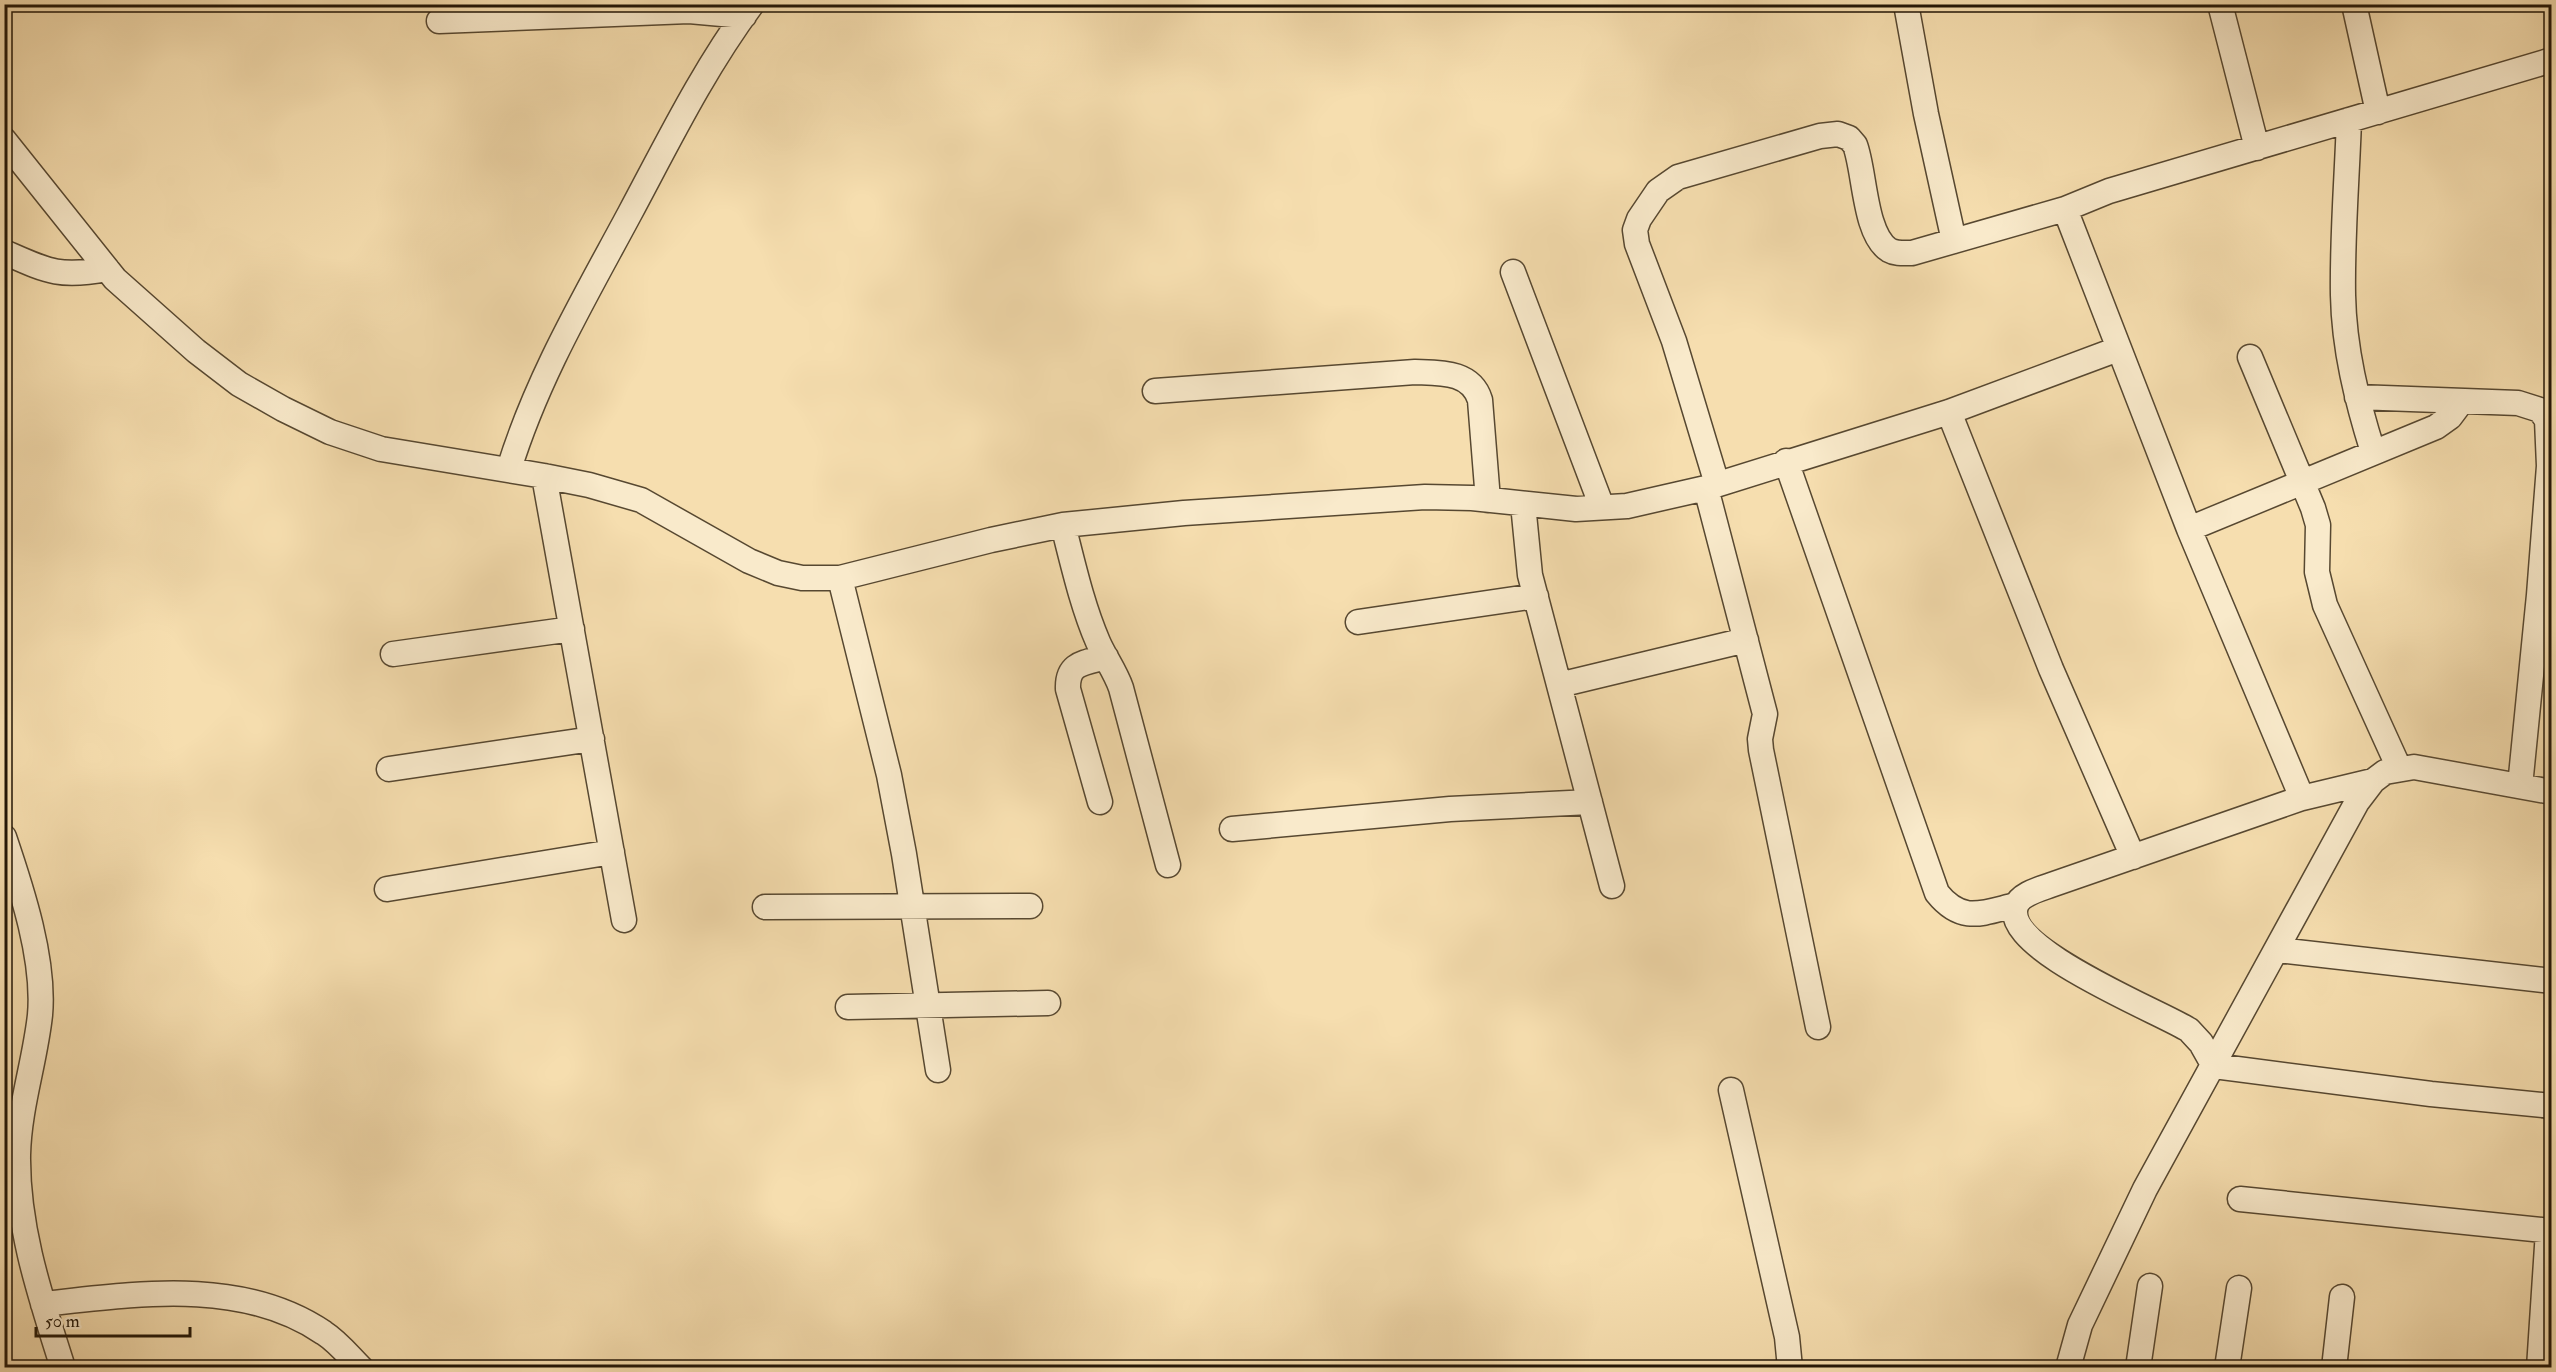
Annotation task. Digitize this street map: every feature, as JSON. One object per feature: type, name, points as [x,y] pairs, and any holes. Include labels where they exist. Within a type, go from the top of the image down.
[{"type":"street","points":[[1906,4],[1926,114],[1954,241]]},
{"type":"street","points":[[2220,4],[2257,148]]},
{"type":"street","points":[[2354,4],[2378,112]]},
{"type":"street","points":[[439,21],[492,12],[699,8],[748,10]]},
{"type":"street","points":[[509,469],[535,393],[564,335],[689,99],[714,57],[748,10]]},
{"type":"street","points":[[1818,1027],[1761,750],[1760,739],[1765,714],[1712,486],[1674,341],[1637,244],[1635,230],[1639,219],[1658,191],[1678,177],[1798,141],[1838,134],[1849,138],[1855,145],[1868,205],[1882,243],[1890,251],[1901,254],[1912,253],[2065,208],[2109,191],[2552,60]]},
{"type":"street","points":[[2349,120],[2343,296],[2351,368],[2373,452]]},
{"type":"street","points":[[4,140],[106,269],[196,351],[238,384],[283,409],[330,432],[381,449],[509,469],[589,485],[641,500],[749,561],[778,573],[802,578],[840,578],[991,540],[1063,525],[1300,504],[1425,497],[1488,500],[1576,509],[1628,506],[1712,486],[1786,461],[1949,412],[2118,349]]},
{"type":"street","points":[[2065,208],[2189,530],[2302,798]]},
{"type":"street","points":[[4,252],[54,273],[72,274],[106,269]]},
{"type":"street","points":[[1514,272],[1602,507]]},
{"type":"street","points":[[2250,357],[2318,525],[2317,572],[2325,604],[2399,768]]},
{"type":"street","points":[[1155,391],[1414,372],[1457,376],[1477,388],[1480,400],[1488,500]]},
{"type":"street","points":[[2357,397],[2518,403],[2532,406],[2549,418],[2549,466],[2539,595],[2520,786]]},
{"type":"street","points":[[2189,530],[2436,427],[2450,417],[2462,401]]},
{"type":"street","points":[[1949,412],[2051,669],[2133,857]]},
{"type":"street","points":[[1786,461],[1937,893],[1955,910],[1969,914],[2016,905],[2023,897],[2051,885],[2302,798],[2373,781]]},
{"type":"street","points":[[544,476],[624,920]]},
{"type":"street","points":[[1523,504],[1530,575],[1612,886]]},
{"type":"street","points":[[1063,525],[1086,609],[1121,688],[1168,865]]},
{"type":"street","points":[[840,578],[889,776],[913,907],[938,1070]]},
{"type":"street","points":[[1358,622],[1536,596]]},
{"type":"street","points":[[393,654],[572,629]]},
{"type":"street","points":[[1559,685],[1746,640]]},
{"type":"street","points":[[1100,802],[1068,689],[1067,676],[1073,668],[1106,657]]},
{"type":"street","points":[[389,769],[592,739]]},
{"type":"street","points":[[2068,1368],[2080,1325],[2145,1189],[2278,950],[2357,802],[2373,781],[2385,772],[2414,766],[2552,792]]},
{"type":"street","points":[[1232,829],[1450,809],[1590,802]]},
{"type":"street","points":[[4,837],[24,895],[41,986],[40,1015],[22,1116],[18,1154],[22,1215],[29,1257],[63,1368]]},
{"type":"street","points":[[387,889],[612,852]]},
{"type":"street","points":[[2016,905],[2016,918],[2024,932],[2040,948],[2062,964],[2111,991],[2189,1030],[2201,1043],[2214,1066]]},
{"type":"street","points":[[765,907],[1030,906]]},
{"type":"street","points":[[2278,950],[2552,981]]},
{"type":"street","points":[[848,1007],[1048,1003]]},
{"type":"street","points":[[2214,1066],[2431,1094],[2552,1106]]},
{"type":"street","points":[[1731,1090],[1787,1336],[1790,1368]]},
{"type":"street","points":[[2240,1198],[2550,1231],[2539,1368]]},
{"type":"street","points":[[2138,1368],[2150,1286]]},
{"type":"street","points":[[2227,1368],[2239,1288]]},
{"type":"street","points":[[43,1304],[127,1295],[167,1294],[248,1301],[302,1319],[326,1334],[361,1368]]},
{"type":"street","points":[[2334,1368],[2342,1297]]}]
